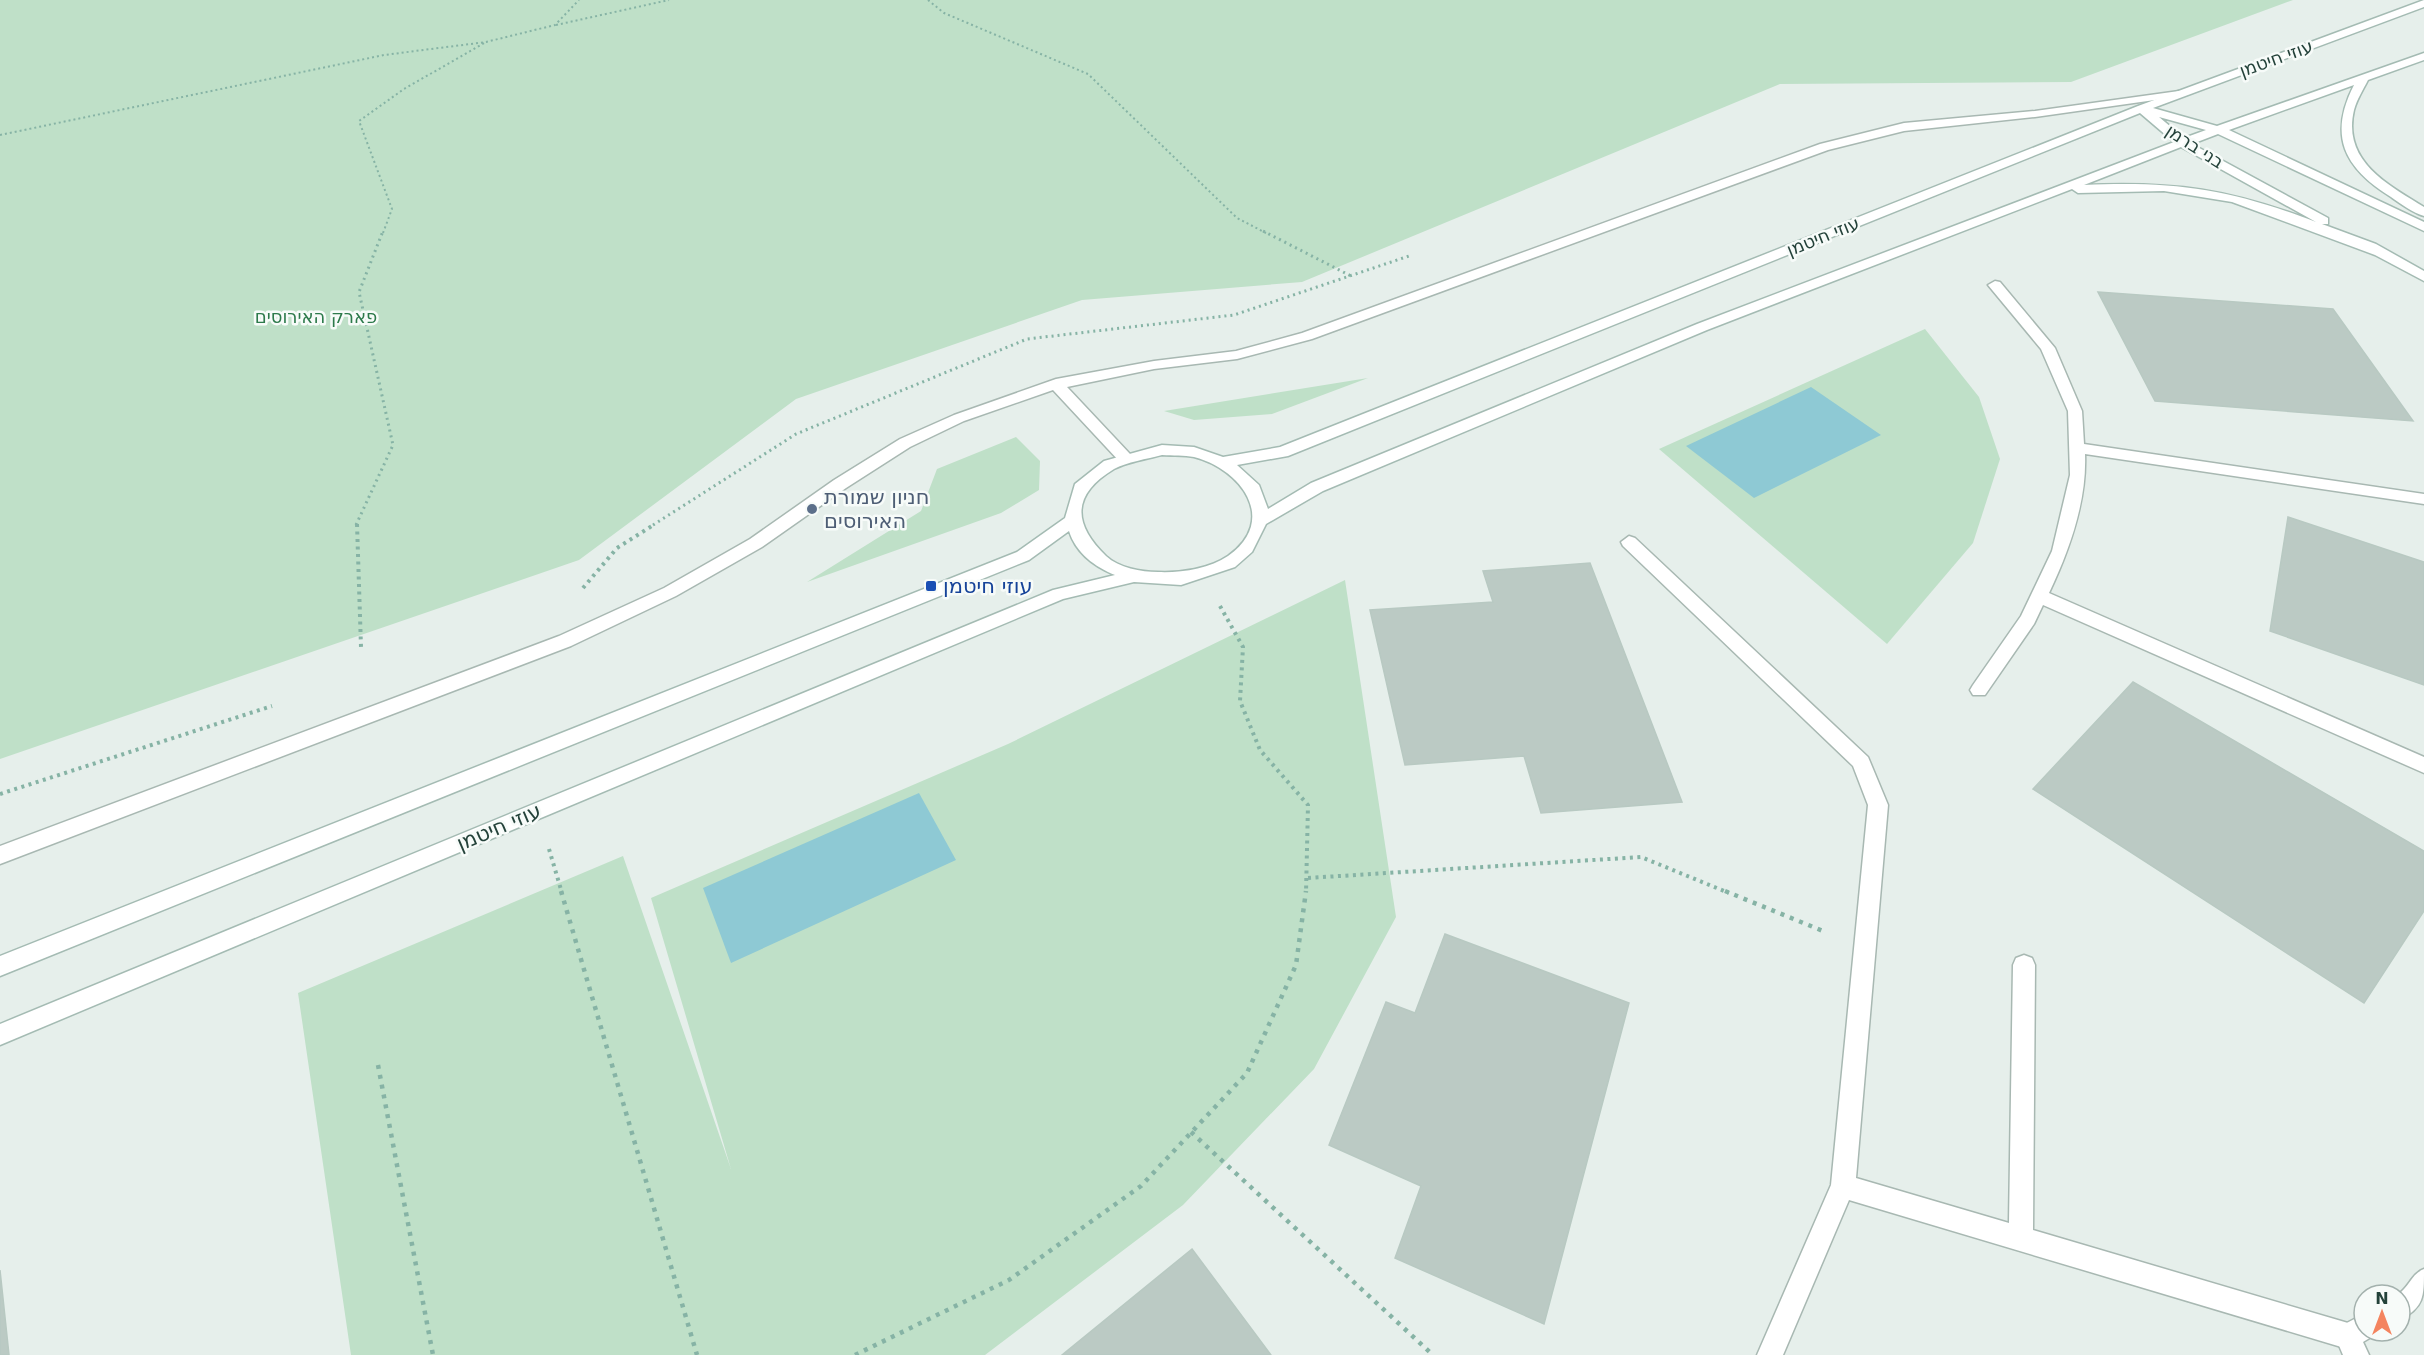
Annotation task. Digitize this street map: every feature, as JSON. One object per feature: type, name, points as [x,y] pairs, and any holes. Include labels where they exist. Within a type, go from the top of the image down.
[{"type":"street","name":"עוזי חיטמן","points":[[1222,462],[1283,452],[2142,108],[2424,3]]},
{"type":"street","name":"עוזי חיטמן","points":[[1261,520],[1317,487],[1691,332],[2182,143],[2221,131],[2424,56]]},
{"type":"street","points":[[2363,78],[2348,111],[2348,145],[2353,159],[2390,193],[2424,212]]},
{"type":"street","points":[[0,855],[565,641],[669,592],[756,543],[840,484],[905,443],[959,418],[1034,390],[1154,365],[1237,355],[1306,336],[1824,147],[1866,135],[1904,127],[2035,114],[2179,94]]},
{"type":"street","name":"בני ברמן","points":[[2142,108],[2221,131],[2424,227]]},
{"type":"street","name":"בני ברמן","points":[[2142,108],[2182,143],[2424,277]]},
{"type":"street","points":[[2061,190],[2170,188],[2214,193],[2257,205],[2380,252]]},
{"type":"street","points":[[1979,690],[2028,619],[2060,551],[2078,475],[2075,411],[2048,348],[1995,285]]},
{"type":"street","points":[[1056,384],[1125,458]]},
{"type":"street","points":[[2076,448],[2424,499]]},
{"type":"street","points":[[1162,450],[1193,452],[1222,462],[1244,477],[1258,496],[1261,520],[1252,543],[1232,562],[1202,574],[1152,580],[1120,573],[1094,558],[1080,544],[1071,522],[1074,500],[1088,479],[1111,463],[1162,450]]},
{"type":"street","points":[[0,966],[1023,556],[1071,522]]},
{"type":"street","points":[[1629,542],[1861,762],[1878,805],[1843,1186],[1770,1355]]},
{"type":"street","name":"עוזי חיטמן","points":[[0,1035],[1059,594],[1135,576]]},
{"type":"street","points":[[2039,596],[2424,765]]},
{"type":"street","points":[[2020,1238],[2024,965]]},
{"type":"street","points":[[1843,1186],[2352,1339]]},
{"type":"street","points":[[2412,1299],[2424,1281]]},
{"type":"path","points":[[555,25],[579,0]]},
{"type":"path","points":[[0,135],[384,55],[486,42],[669,0]]},
{"type":"path","points":[[928,0],[944,13],[1088,74],[1237,218],[1351,276],[1390,305]]},
{"type":"path","points":[[361,647],[356,526],[393,445],[359,292],[392,209],[359,121],[404,90],[486,42]]},
{"type":"path","points":[[855,1355],[1010,1281],[1141,1186],[1247,1073],[1296,965],[1308,878],[1308,805],[1260,750],[1240,701],[1243,647],[1202,574]]},
{"type":"path","points":[[538,811],[697,1355]]},
{"type":"path","points":[[1308,878],[1641,857],[1865,947]]},
{"type":"path","points":[[378,1065],[434,1355]]},
{"type":"path","points":[[1191,1132],[1433,1355]]},
{"type":"green space","name":"פארק האירוסים","points":[[0,0],[2293,0],[2071,82],[1780,84],[1302,282],[1082,300],[796,399],[579,560],[0,759]]},
{"type":"green space","points":[[1925,329],[1979,397],[2000,459],[1973,543],[1887,644],[1659,449]]},
{"type":"green space","points":[[1368,378],[1272,414],[1194,420],[1164,411]]},
{"type":"green space","points":[[1016,437],[1040,461],[1039,490],[1001,513],[807,582],[921,511],[937,469]]},
{"type":"green space","points":[[1345,580],[1396,917],[1314,1069],[1183,1205],[985,1355],[351,1355],[298,993],[623,856],[731,1169],[651,898],[1008,744]]},
{"type":"water","points":[[1811,387],[1881,435],[1754,498],[1686,446]]},
{"type":"water","points":[[919,793],[956,860],[731,963],[703,888]]},
{"type":"building","points":[[2098,292],[2333,309],[2413,421],[2155,401]]},
{"type":"building","points":[[2288,517],[2424,562],[2424,685],[2270,631]]},
{"type":"building","points":[[1590,563],[1682,802],[1541,813],[1524,756],[1405,765],[1370,610],[1493,602],[1483,571]]},
{"type":"building","points":[[2133,682],[2424,851],[2424,911],[2364,1003],[2033,789]]},
{"type":"building","points":[[1445,934],[1629,1003],[1544,1324],[1395,1258],[1421,1186],[1329,1145],[1386,1002],[1415,1013]]},
{"type":"building","points":[[1192,1249],[1271,1355],[1062,1355]]},
{"type":"building","points":[[0,1270],[9,1355],[0,1355]]},
{"type":"place","name":"חניון שמורת האירוסים","points":[[812,509]]},
{"type":"place","name":"עוזי חיטמן","points":[[931,586]]}]
